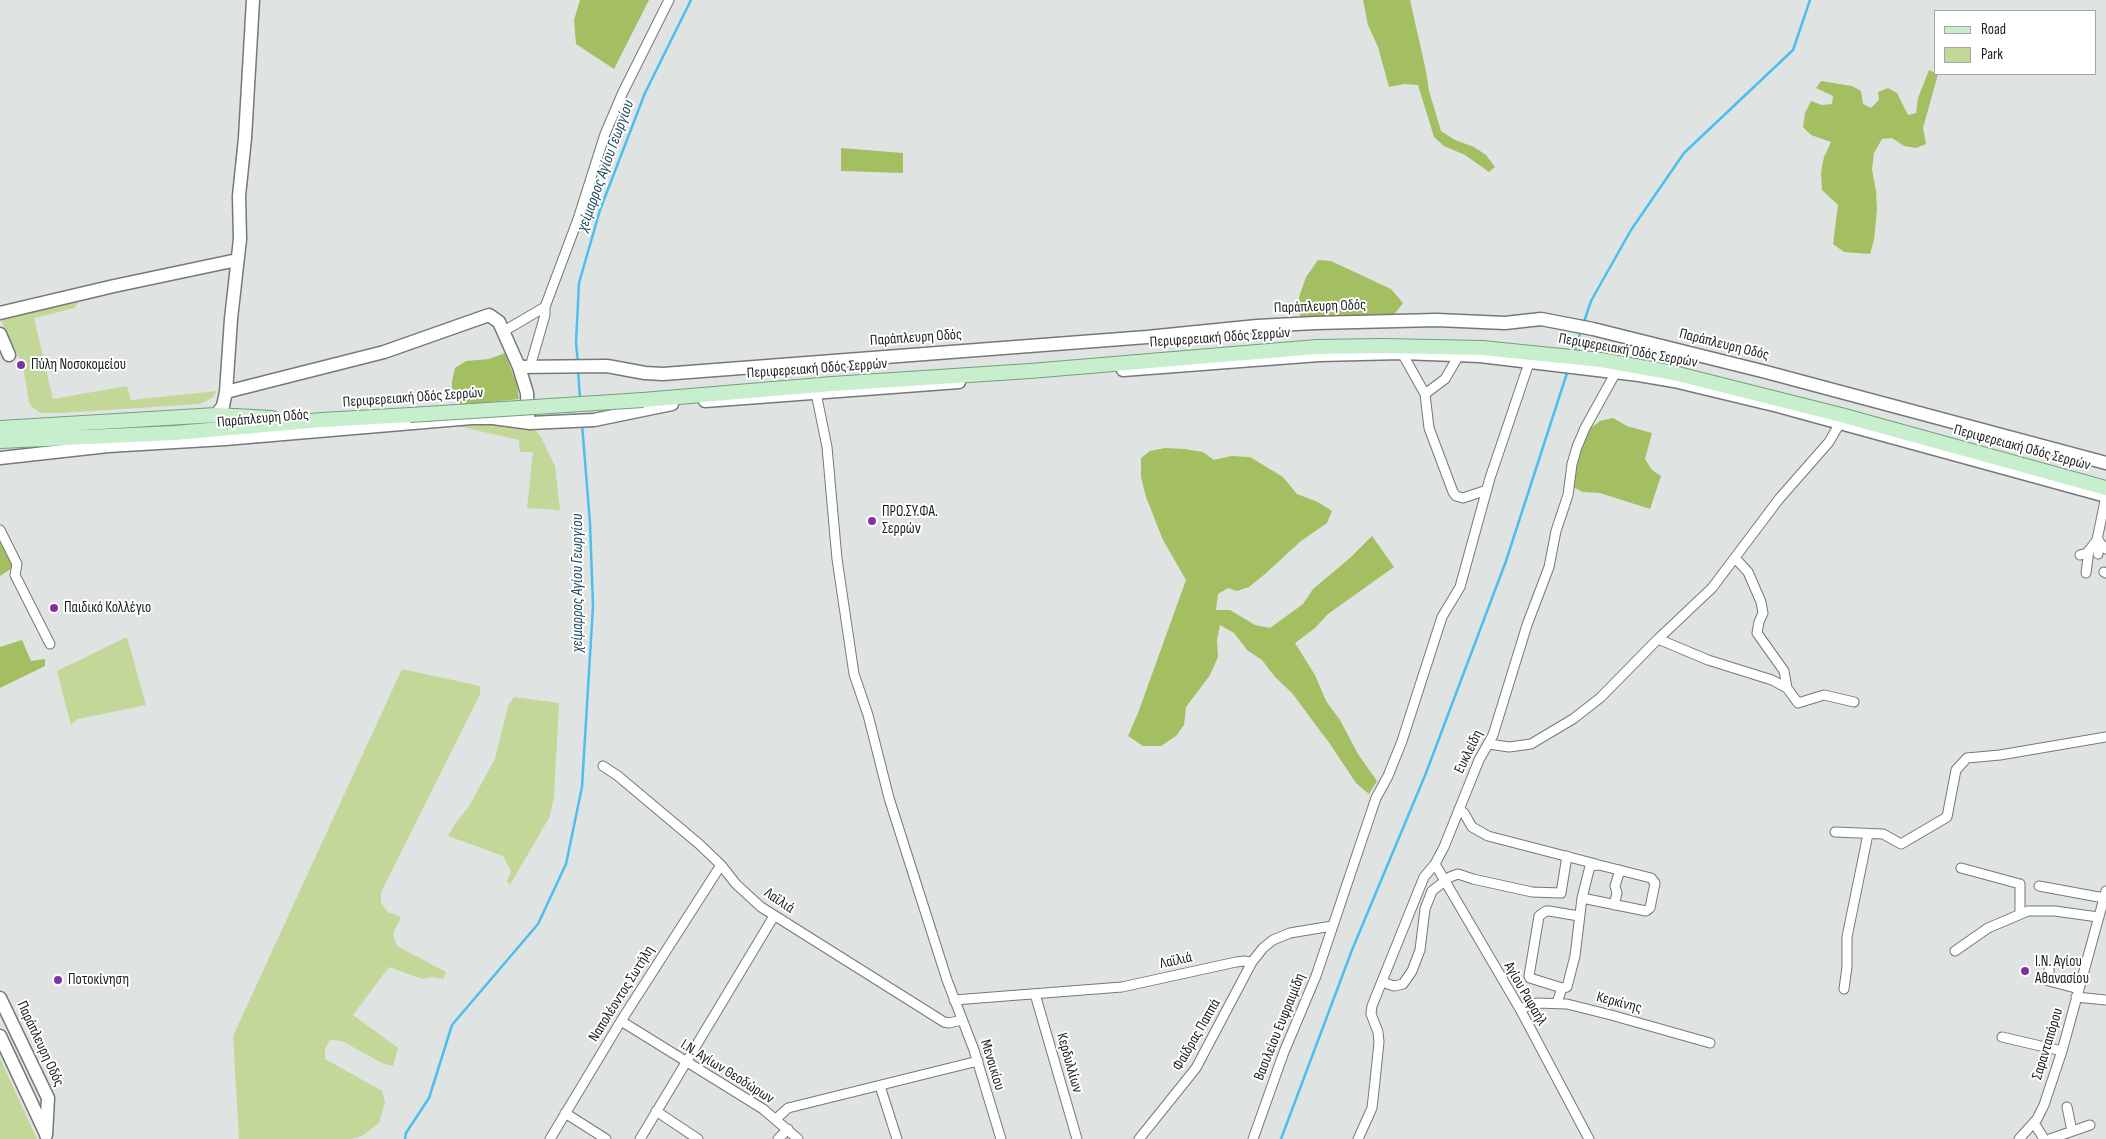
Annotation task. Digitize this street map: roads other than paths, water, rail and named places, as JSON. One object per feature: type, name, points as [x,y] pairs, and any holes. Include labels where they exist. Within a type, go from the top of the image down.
[{"type":"main road","name":"Περιφερειακή Οδός Σερρών","points":[[11,434],[176,433],[322,420],[680,396],[1317,347],[1458,347],[1552,360],[1601,360],[1674,373],[2106,488]]},
{"type":"main road","name":"Περιφερειακή Οδός Σερρών","points":[[11,434],[216,415],[322,420]]},
{"type":"street","points":[[226,392],[240,239],[240,196],[252,0]]},
{"type":"street","points":[[525,367],[578,219],[604,134],[669,0]]},
{"type":"street","points":[[0,312],[238,260]]},
{"type":"street","points":[[504,331],[545,307]]},
{"type":"street","name":"Παράπλευρη Οδός","points":[[216,415],[222,406],[226,392],[384,352],[489,315],[496,318],[525,367],[527,413],[530,423]]},
{"type":"street","name":"Παράπλευρη Οδός","points":[[525,367],[607,366],[645,373],[663,374],[1147,337],[1315,322],[1437,320],[1505,323],[1541,319],[1593,329],[1914,410],[2106,463]]},
{"type":"street","points":[[0,334],[9,355]]},
{"type":"street","points":[[1402,353],[1425,394],[1429,428],[1453,492],[1456,496],[1463,498],[1487,490]]},
{"type":"street","name":"Παράπλευρη Οδός","points":[[0,458],[88,448],[392,426],[454,419],[493,418],[530,423],[594,420],[660,405],[1254,360],[1340,354],[1402,353],[1459,355],[1529,363],[1552,360],[1578,368],[1674,381],[1840,423],[2106,496]]},
{"type":"street","points":[[1425,394],[1444,379],[1459,355]]},
{"type":"street","name":"Βασιλείου Ευφραιμίδη","points":[[1253,1139],[1284,1052],[1307,998],[1376,798],[1388,776],[1402,741],[1442,617],[1458,592],[1487,490],[1529,363]]},
{"type":"street","name":"Ευκλείδη","points":[[1358,1139],[1373,1104],[1379,1042],[1378,1032],[1370,1012],[1424,877],[1435,864],[1444,847],[1479,760],[1489,744],[1530,618],[1549,567],[1556,530],[1568,495],[1572,464],[1577,447],[1585,428],[1616,372]]},
{"type":"street","name":"Μενοικίου","points":[[816,393],[827,447],[837,559],[853,670],[868,716],[889,798],[954,1000],[978,1061],[1001,1139]]},
{"type":"street","points":[[1489,744],[1517,746],[1532,744],[1581,714],[1600,698],[1658,639],[1703,597],[1792,484],[1830,442],[1840,423]]},
{"type":"street","points":[[0,453],[13,457]]},
{"type":"street","points":[[2086,573],[2098,551],[2098,540],[2106,496]]},
{"type":"street","points":[[1,526],[17,564],[15,575],[50,644]]},
{"type":"street","points":[[2098,540],[2098,551]]},
{"type":"street","points":[[2080,555],[2098,551]]},
{"type":"street","points":[[1735,558],[1747,570],[1759,597],[1763,613],[1757,634],[1784,671],[1787,688]]},
{"type":"street","points":[[1658,639],[1708,660],[1772,680],[1787,688],[1798,703],[1824,694],[1854,702]]},
{"type":"street","points":[[1835,832],[1886,835],[1901,844],[1945,819],[1950,808],[1956,770],[1962,762],[1970,757],[2000,755],[2106,736]]},
{"type":"street","name":"Λαϊλιά","points":[[603,766],[628,785],[721,865],[749,897],[774,916],[944,1022],[949,1023],[962,1020]]},
{"type":"street","points":[[1459,809],[1464,813],[1472,827],[1488,836],[1620,870],[1654,881],[1655,886],[1650,908],[1647,911],[1582,898]]},
{"type":"street","points":[[1844,989],[1848,967],[1847,937],[1868,834]]},
{"type":"street","points":[[1382,982],[1394,986],[1403,984],[1412,971],[1420,950],[1425,909],[1432,891],[1444,882],[1458,874],[1532,892],[1561,894],[1567,856]]},
{"type":"street","name":"Αγίου Ραφαήλ","points":[[1435,864],[1520,1010],[1589,1139]]},
{"type":"street","points":[[1557,1003],[1562,988],[1566,987],[1575,956],[1579,916],[1589,868],[1597,864]]},
{"type":"street","name":"Ναπολέοντος Σωτήλη","points":[[550,1139],[621,1021],[721,865]]},
{"type":"street","points":[[1961,868],[2020,884],[2022,888],[2020,914]]},
{"type":"street","points":[[1614,904],[1617,893],[1615,886],[1620,870]]},
{"type":"street","points":[[2039,886],[2105,894]]},
{"type":"street","name":"Σαρανταπόρου","points":[[2018,1139],[2042,1112],[2062,1051],[2102,912],[2105,894]]},
{"type":"street","points":[[1562,988],[1529,976],[1539,916],[1550,910],[1579,916]]},
{"type":"street","points":[[1955,951],[1988,928],[2031,911],[2102,912]]},
{"type":"street","points":[[640,1139],[774,916]]},
{"type":"street","points":[[1252,962],[1265,946],[1276,938],[1303,930],[1332,926]]},
{"type":"street","name":"Λαϊλιά","points":[[954,1000],[1122,987],[1240,961],[1252,962]]},
{"type":"street","name":"Φαίδρας Παππά","points":[[1139,1139],[1196,1068],[1252,962]]},
{"type":"street","points":[[2049,969],[2048,981],[2078,993],[2106,1000]]},
{"type":"street","name":"Κερδυλλίων","points":[[1035,994],[1077,1139]]},
{"type":"street","name":"Παράπλευρη Οδός","points":[[0,998],[48,1098],[47,1137]]},
{"type":"street","name":"Κερκίνης","points":[[1520,1010],[1538,1003],[1557,1003],[1611,1015],[1710,1043]]},
{"type":"street","name":"Ι.Ν. Αγίων Θεοδώρων","points":[[621,1021],[776,1119],[788,1108],[978,1061]]},
{"type":"street","points":[[0,1036],[47,1137]]},
{"type":"street","points":[[2002,1036],[2062,1051]]},
{"type":"street","points":[[880,1086],[896,1139]]},
{"type":"street","points":[[2067,1107],[2072,1131]]},
{"type":"street","points":[[656,1111],[698,1139]]},
{"type":"street","points":[[565,1113],[606,1139]]},
{"type":"street","points":[[776,1119],[798,1139]]},
{"type":"street","points":[[2034,1123],[2044,1139]]},
{"type":"street","points":[[2050,1139],[2090,1125]]},
{"type":"street","points":[[778,1139],[788,1129]]},
{"type":"waterway","name":"χείμαρρος Αγίου Γεωργίου","points":[[578,363],[576,343],[579,283],[600,210],[645,93],[691,0]]},
{"type":"waterway","points":[[1584,322],[1591,301],[1631,230],[1684,153],[1793,50],[1810,0]]},
{"type":"waterway","points":[[1574,353],[1581,330]]},
{"type":"waterway","points":[[1281,1139],[1352,950],[1426,773],[1506,561],[1568,370]]},
{"type":"waterway","name":"χείμαρρος Αγίου Γεωργίου","points":[[578,371],[580,398]]},
{"type":"waterway","name":"χείμαρρος Αγίου Γεωργίου","points":[[405,1139],[406,1133],[429,1098],[452,1025],[538,924],[566,864],[582,787],[593,606],[590,523],[582,424]]},
{"type":"place","name":"Πύλη Νοσοκομείου","points":[[21,365]]},
{"type":"place","name":"ΠΡΟ.ΣΥ.ΦΑ. Σερρών","points":[[872,521]]},
{"type":"place","name":"Παιδικό Κολλέγιο","points":[[54,608]]},
{"type":"place","name":"Ι.Ν. Αγίου Αθανασίου","points":[[2025,971]]},
{"type":"place","name":"Ποτοκίνηση","points":[[58,980]]}]
